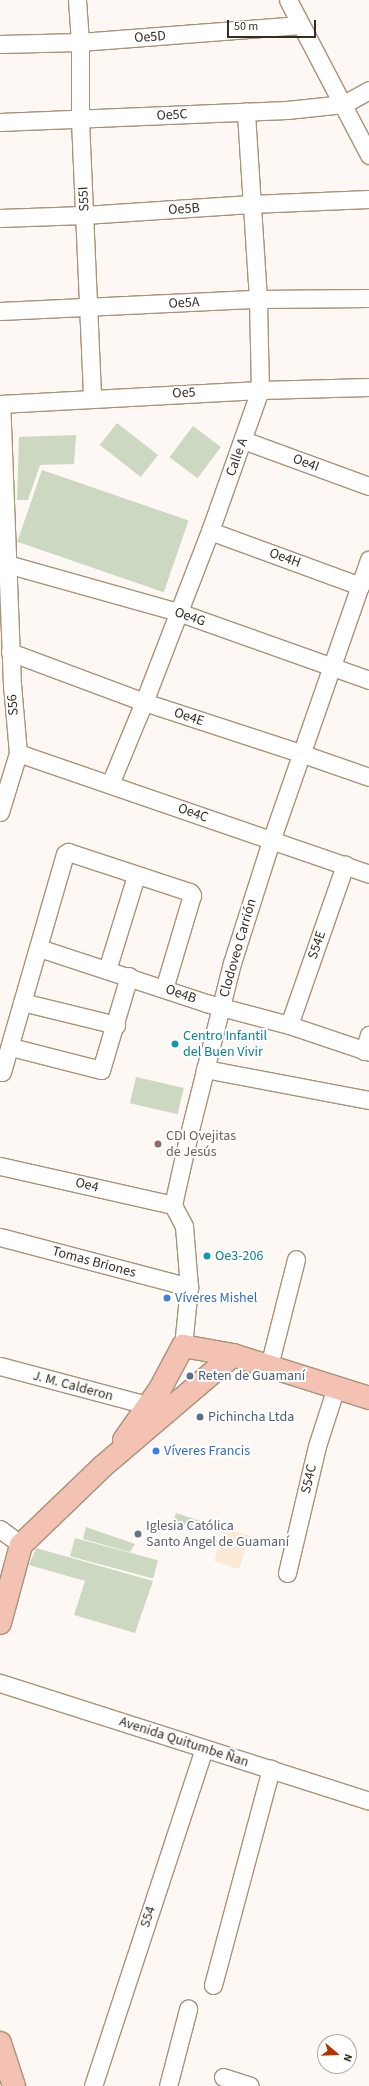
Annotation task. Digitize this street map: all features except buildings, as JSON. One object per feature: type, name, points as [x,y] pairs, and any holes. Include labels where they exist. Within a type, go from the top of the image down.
[{"type":"main road","points":[[111,1459],[154,1397],[183,1346],[233,1355],[369,1398]]},
{"type":"main road","points":[[0,1623],[21,1545],[111,1459],[179,1403],[233,1355]]},
{"type":"main road","points":[[154,1397],[179,1403]]},
{"type":"main road","points":[[0,2043],[14,2086]]},
{"type":"street","name":"S55I","points":[[77,0],[80,42],[80,120],[87,307],[92,398]]},
{"type":"street","points":[[288,0],[300,25],[344,104],[369,155]]},
{"type":"street","name":"Oe5D","points":[[0,44],[80,42],[300,25]]},
{"type":"street","points":[[344,104],[369,90]]},
{"type":"street","name":"Oe5C","points":[[0,122],[80,120],[287,110],[344,104]]},
{"type":"street","name":"Calle A","points":[[110,784],[144,702],[210,531],[260,390],[258,299],[246,111]]},
{"type":"street","name":"Oe5B","points":[[0,218],[84,215],[251,204],[369,199]]},
{"type":"street","name":"Oe5A","points":[[0,311],[258,299],[369,298]]},
{"type":"street","name":"Oe5","points":[[0,404],[260,390],[369,387]]},
{"type":"street","name":"S56","points":[[0,404],[2,503],[7,564],[4,596],[10,652],[6,685],[18,753],[5,775],[0,812]]},
{"type":"street","name":"Oe4I","points":[[243,440],[369,486]]},
{"type":"street","name":"Oe4H","points":[[210,531],[360,586]]},
{"type":"street","name":"Clodoveo Carrión","points":[[173,1205],[232,962],[271,841],[303,754],[369,560]]},
{"type":"street","name":"Oe4G","points":[[7,564],[178,612],[331,668],[369,680]]},
{"type":"street","name":"Oe4E","points":[[10,652],[144,702],[369,777]]},
{"type":"street","name":"Oe4C","points":[[18,753],[369,874]]},
{"type":"street","points":[[2,1072],[11,1047],[22,1002],[66,854],[68,852],[134,873],[136,876],[190,892],[192,895],[164,989]]},
{"type":"street","name":"S54E","points":[[289,1025],[345,865]]},
{"type":"street","points":[[107,970],[136,876]]},
{"type":"street","name":"Oe4B","points":[[39,948],[129,976],[206,1003],[367,1046]]},
{"type":"street","points":[[11,1047],[101,1070],[116,1024],[129,976]]},
{"type":"street","points":[[22,1002],[116,1024]]},
{"type":"street","points":[[205,1069],[369,1100]]},
{"type":"street","name":"Oe4","points":[[0,1166],[173,1205]]},
{"type":"street","points":[[173,1205],[184,1226],[189,1287],[183,1346]]},
{"type":"street","name":"Tomas Briones","points":[[0,1237],[189,1287]]},
{"type":"street","points":[[269,1366],[296,1259]]},
{"type":"street","name":"J. M. Calderon","points":[[0,1366],[154,1397]]},
{"type":"street","name":"S54C","points":[[287,1573],[317,1446],[336,1387]]},
{"type":"street","points":[[0,1529],[21,1545]]},
{"type":"street","name":"Avenida Quitumbe Ñan","points":[[0,1683],[369,1801]]},
{"type":"street","name":"S54","points":[[93,2086],[204,1749]]},
{"type":"street","points":[[213,1985],[271,1770]]},
{"type":"street","points":[[168,2086],[188,2008]]},
{"type":"street","points":[[223,2077],[250,2086]]},
{"type":"shaded area","points":[[225,1528],[250,1536],[239,1569],[214,1561]]},
{"type":"green space","points":[[117,423],[158,455],[141,477],[100,445]]},
{"type":"green space","points":[[193,426],[221,447],[197,478],[170,457]]},
{"type":"green space","points":[[76,435],[74,464],[40,465],[28,500],[17,500],[19,437]]},
{"type":"green space","points":[[42,470],[189,520],[164,592],[17,542]]},
{"type":"green space","points":[[136,1077],[184,1088],[178,1114],[130,1103]]},
{"type":"green space","points":[[176,1513],[204,1522],[201,1531],[173,1522]]},
{"type":"green space","points":[[86,1527],[135,1544],[130,1552],[83,1539]]},
{"type":"green space","points":[[75,1538],[158,1560],[153,1579],[70,1556]]},
{"type":"green space","points":[[36,1548],[153,1581],[135,1633],[74,1615],[85,1581],[29,1565]]},
{"type":"place","name":"Centro Infantil del Buen Vivir","points":[[175,1044]]},
{"type":"place","name":"CDI Ovejitas de Jesús","points":[[158,1144]]},
{"type":"place","name":"Oe3-206","points":[[207,1256]]},
{"type":"place","name":"Víveres Mishel","points":[[167,1298]]},
{"type":"place","name":"Reten de Guamaní","points":[[190,1376]]},
{"type":"place","name":"Pichincha Ltda","points":[[200,1417]]},
{"type":"place","name":"Víveres Francis","points":[[156,1451]]},
{"type":"place","name":"Iglesia Católica Santo Angel de Guamaní","points":[[138,1534]]}]
